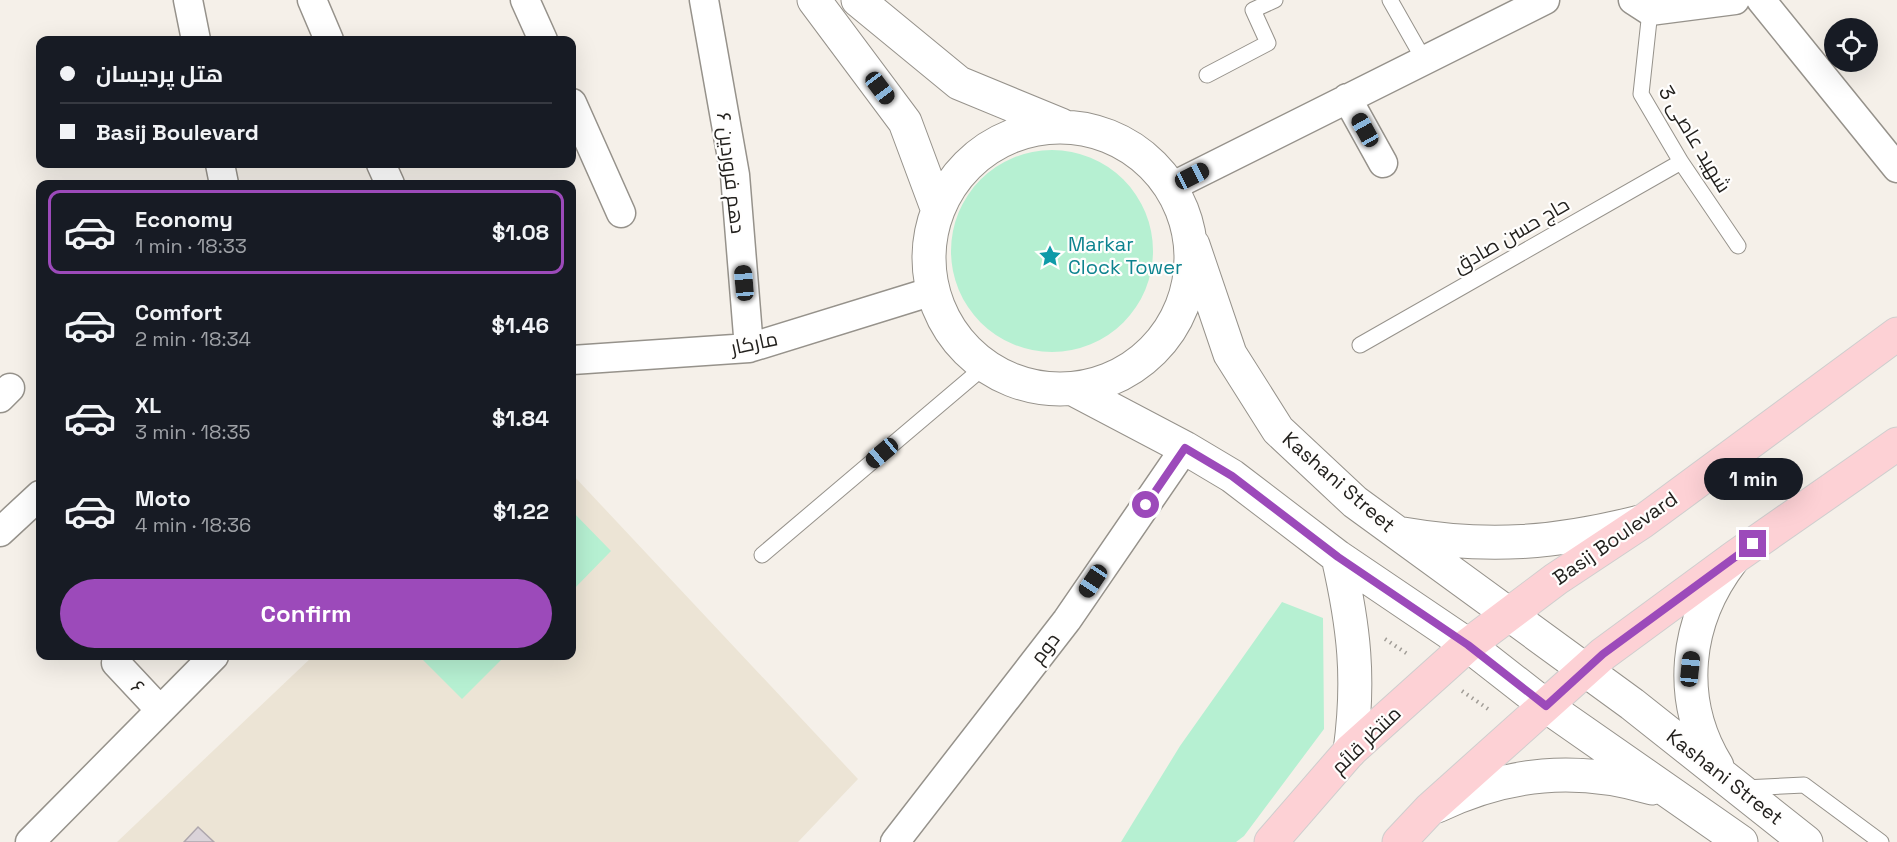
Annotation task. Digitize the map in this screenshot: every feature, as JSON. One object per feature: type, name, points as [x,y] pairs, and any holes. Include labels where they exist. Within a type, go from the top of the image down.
[{"type":"main road","points":[[814,0],[905,122],[938,208]]},
{"type":"main road","points":[[858,0],[959,83],[1061,125],[1104,132],[1143,153],[1173,186]]},
{"type":"main road","points":[[1061,125],[1009,136],[1000,141],[966,165],[938,208],[928,261],[930,292],[941,318],[960,343],[985,366],[1027,385],[1073,389],[1123,374],[1163,342],[1188,296],[1193,244]]},
{"type":"main road","name":"Kashani Street","points":[[1173,186],[1230,354],[1278,430],[1355,502],[1507,615],[1585,669],[1806,842]]},
{"type":"main road","name":"Basij Boulevard","points":[[1468,645],[1507,615],[1642,522],[1897,334]]},
{"type":"main road","points":[[1073,389],[1185,448],[1232,476],[1338,557],[1468,645],[1546,706],[1741,842]]},
{"type":"main road","points":[[1399,842],[1430,809],[1585,669],[1735,557],[1897,444]]},
{"type":"main road","points":[[1398,533],[1454,542],[1518,543],[1580,537],[1642,522]]},
{"type":"main road","points":[[1338,557],[1352,618],[1356,704],[1350,752]]},
{"type":"main road","points":[[1731,782],[1708,751],[1698,725],[1691,697],[1690,669],[1698,620],[1720,576],[1735,557]]},
{"type":"main road","name":"منتظر قائم","points":[[1271,842],[1350,752],[1468,645]]},
{"type":"main road","points":[[1430,809],[1489,784],[1551,774],[1587,774],[1622,779],[1688,803]]},
{"type":"street","points":[[188,0],[195,36]]},
{"type":"street","points":[[312,0],[327,36]]},
{"type":"street","points":[[525,0],[541,36]]},
{"type":"street","name":"دهم فروردین ۶","points":[[704,0],[735,175],[749,348]]},
{"type":"street","points":[[1173,186],[1545,0]]},
{"type":"street","points":[[1642,6],[1735,0]]},
{"type":"street","points":[[1761,0],[1897,168]]},
{"type":"street","points":[[1347,99],[1383,162]]},
{"type":"street","points":[[576,112],[621,213]]},
{"type":"street","name":"مارکار","points":[[576,360],[749,348],[930,292]]},
{"type":"street","name":"دوم","points":[[895,842],[1067,620],[1185,448]]},
{"type":"street","points":[[0,532],[36,499]]},
{"type":"street","points":[[30,842],[210,660]]},
{"type":"street","name":"۶","points":[[116,663],[160,710]]},
{"type":"lane","points":[[1207,75],[1268,44],[1253,10],[1275,0]]},
{"type":"lane","points":[[1390,0],[1424,60]]},
{"type":"lane","name":"3 شهید عاصی","points":[[1642,6],[1641,94],[1682,162],[1738,246]]},
{"type":"lane","name":"حاج حسن صادق","points":[[1360,345],[1682,162]]},
{"type":"lane","points":[[762,555],[985,366]]},
{"type":"lane","points":[[1731,782],[1804,785],[1881,842]]},
{"type":"path","points":[[1352,618],[1519,730]]},
{"type":"shaded area","points":[[576,478],[858,779],[798,842],[117,842],[309,660],[576,660]]},
{"type":"green space","points":[[1052,150],[1081,154],[1100,162],[1130,187],[1141,203],[1149,222],[1153,251],[1149,280],[1141,299],[1116,329],[1100,340],[1081,348],[1052,352],[1023,348],[1004,340],[974,315],[963,299],[955,280],[951,251],[955,222],[963,203],[988,173],[1004,162],[1023,154]]},
{"type":"green space","points":[[576,515],[611,551],[576,587]]},
{"type":"green space","points":[[1282,602],[1323,618],[1324,729],[1244,836],[1236,842],[1121,842],[1180,746]]},
{"type":"green space","points":[[423,660],[501,660],[462,699]]},
{"type":"building","points":[[198,827],[214,842],[184,842]]},
{"type":"place","name":"Markar Clock Tower","points":[[1050,256]]},
{"type":"route","points":[[1146,505],[1185,448],[1232,476],[1338,557],[1468,645],[1546,706],[1603,654],[1753,544]]}]
